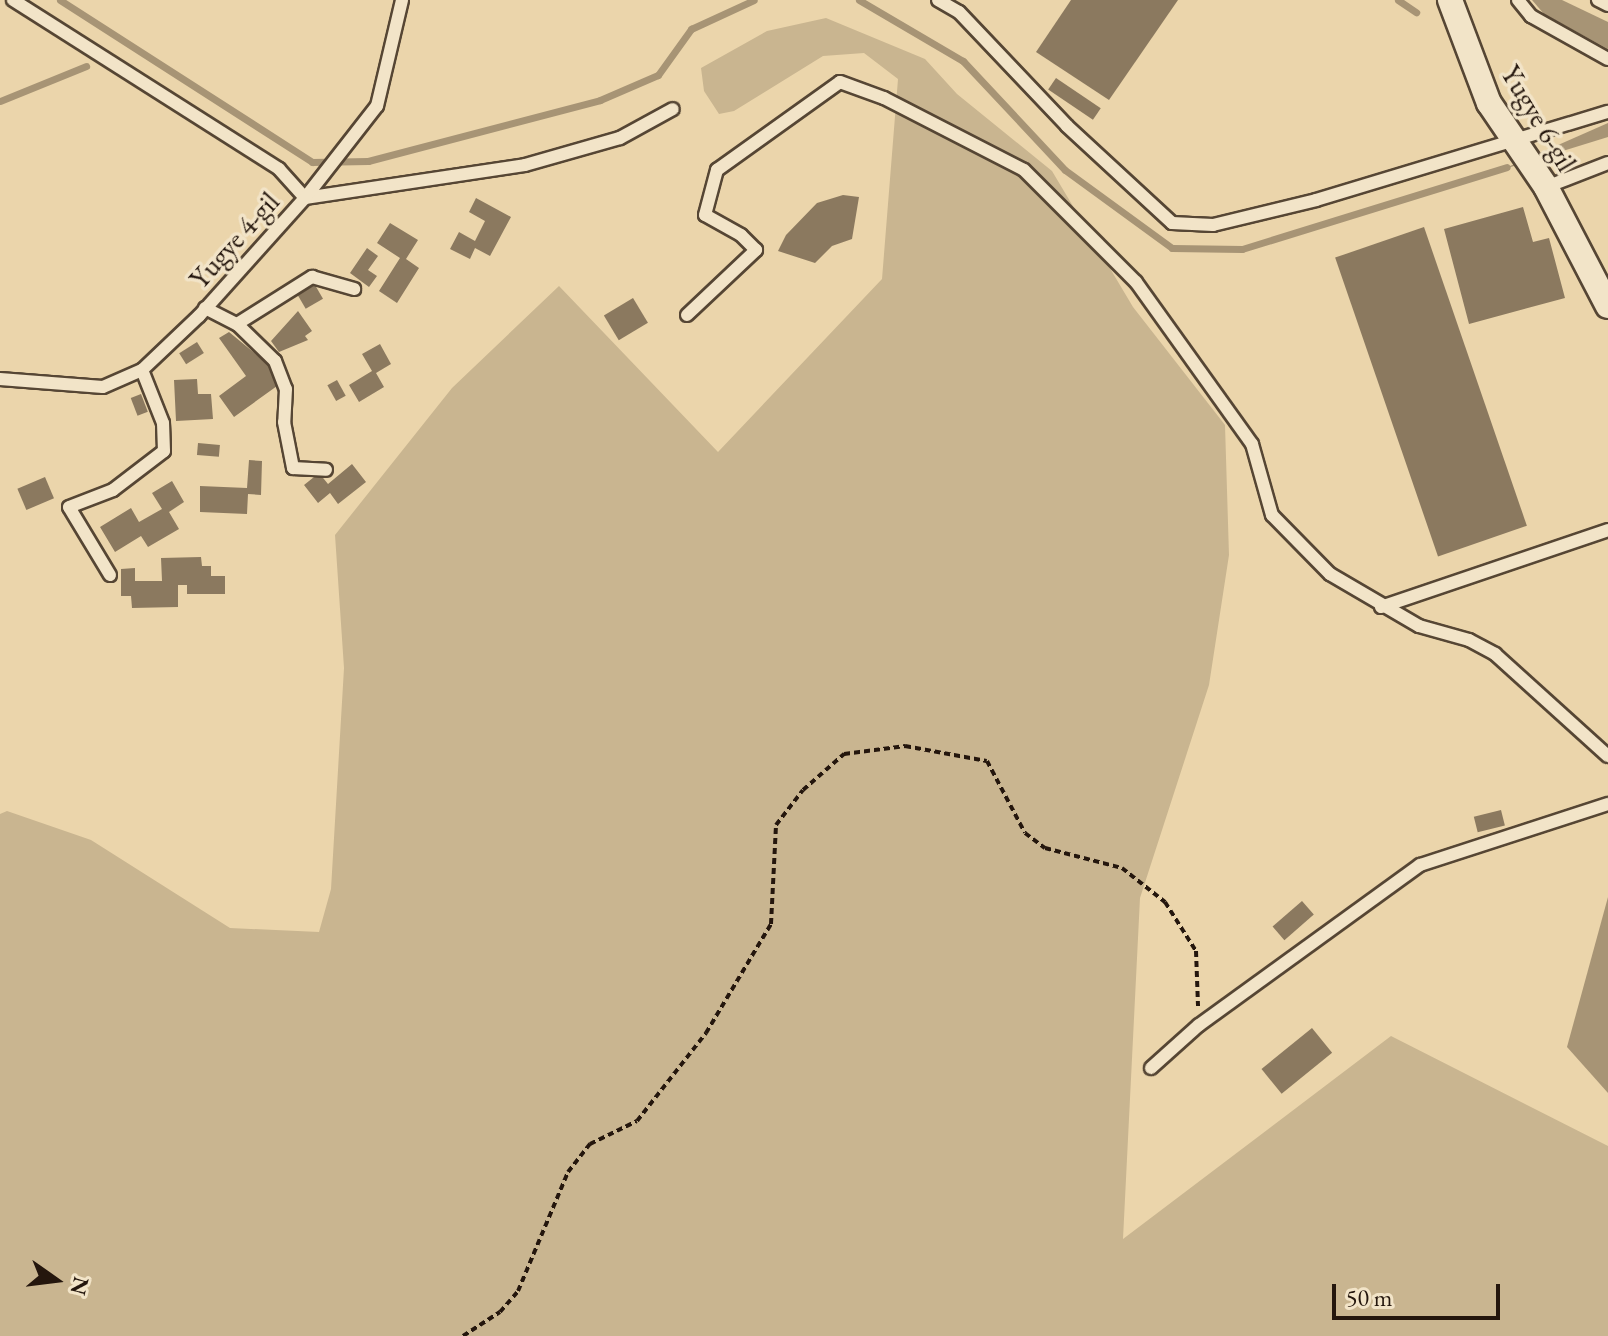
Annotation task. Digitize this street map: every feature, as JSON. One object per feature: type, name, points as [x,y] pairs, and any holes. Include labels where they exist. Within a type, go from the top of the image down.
[{"type":"street","name":"Yugye 6-gil","points":[[1450,0],[1489,103],[1518,141],[1546,187],[1608,306]]},
{"type":"lane","points":[[13,0],[279,169],[305,198],[525,165],[620,138],[673,109]]},
{"type":"lane","name":"Yugye 4-gil","points":[[0,379],[103,387],[142,370],[205,308],[305,198],[377,106],[402,0]]},
{"type":"lane","points":[[938,0],[959,12],[1067,126],[1172,223],[1213,225],[1518,141],[1608,112]]},
{"type":"lane","points":[[1518,0],[1531,16],[1608,59]]},
{"type":"lane","points":[[1598,0],[1608,5]]},
{"type":"lane","points":[[687,315],[756,250],[741,235],[705,215],[717,170],[840,82],[884,98],[1024,170],[1136,282],[1252,444],[1272,515],[1330,574],[1381,607],[1495,654],[1608,756]]},
{"type":"lane","points":[[1546,187],[1608,163]]},
{"type":"lane","points":[[237,324],[312,277],[354,289]]},
{"type":"lane","points":[[205,308],[237,324],[275,361],[281,375],[293,468],[326,470]]},
{"type":"lane","points":[[110,575],[69,507],[113,490],[164,451],[163,423],[142,370]]},
{"type":"lane","points":[[1381,607],[1608,530]]},
{"type":"lane","points":[[1151,1068],[1199,1025],[1420,865],[1608,804]]},
{"type":"path","points":[[463,1336],[500,1312],[518,1291],[568,1172],[590,1144],[637,1121],[737,987],[771,924],[776,825],[803,790],[844,754],[905,746],[987,761],[1025,833],[1045,848],[1122,868],[1165,902],[1196,951],[1199,1025]]},
{"type":"shaded area","points":[[1532,0],[1562,0],[1608,22],[1608,49],[1544,14]]},
{"type":"shaded area","points":[[826,18],[925,59],[957,94],[1052,171],[1133,307],[1225,425],[1229,555],[1209,685],[1140,898],[1123,1239],[1391,1036],[1608,1146],[1608,1336],[0,1336],[0,814],[7,811],[91,840],[230,928],[319,932],[331,889],[344,668],[335,535],[452,388],[559,286],[718,452],[882,279],[898,79],[864,53],[823,56],[734,111],[719,114],[704,91],[701,68],[767,31]]},
{"type":"shaded area","points":[[1608,123],[1608,137],[1501,170]]},
{"type":"shaded area","points":[[1608,897],[1608,1093],[1567,1047]]},
{"type":"building","points":[[1071,0],[1178,0],[1109,100],[1036,52]]},
{"type":"building","points":[[1056,78],[1101,108],[1093,120],[1048,90]]},
{"type":"building","points":[[843,195],[859,197],[852,239],[832,246],[815,263],[778,251],[786,235],[817,203]]},
{"type":"building","points":[[476,198],[511,217],[490,256],[475,248],[470,259],[450,249],[459,232],[475,241],[485,221],[469,212]]},
{"type":"building","points":[[1523,207],[1533,242],[1549,238],[1565,298],[1469,324],[1444,229]]},
{"type":"building","points":[[390,223],[418,240],[406,259],[419,268],[397,303],[379,291],[400,258],[377,243]]},
{"type":"building","points":[[1424,227],[1527,526],[1438,556],[1335,258]]},
{"type":"building","points":[[367,248],[378,256],[368,270],[377,276],[369,287],[350,273]]},
{"type":"building","points":[[315,285],[323,299],[306,309],[298,295]]},
{"type":"building","points":[[633,298],[648,323],[619,340],[604,316]]},
{"type":"building","points":[[298,311],[312,331],[305,336],[308,340],[279,352],[271,341]]},
{"type":"building","points":[[229,332],[269,365],[277,386],[234,417],[219,396],[246,376],[219,338]]},
{"type":"building","points":[[197,342],[204,353],[186,364],[179,353]]},
{"type":"building","points":[[380,344],[391,364],[376,373],[384,387],[359,402],[349,385],[372,371],[362,354]]},
{"type":"building","points":[[197,379],[198,394],[211,394],[213,419],[176,421],[174,380]]},
{"type":"building","points":[[337,380],[346,396],[336,401],[327,385]]},
{"type":"building","points":[[141,394],[148,412],[138,416],[131,398]]},
{"type":"building","points":[[198,443],[220,445],[219,457],[197,455]]},
{"type":"building","points":[[249,460],[262,461],[261,495],[248,494],[247,514],[200,512],[200,486],[247,488]]},
{"type":"building","points":[[352,464],[366,482],[338,504],[330,493],[318,503],[304,485],[319,473],[328,484]]},
{"type":"building","points":[[45,477],[54,498],[26,510],[17,489]]},
{"type":"building","points":[[172,481],[184,502],[169,512],[179,529],[148,547],[141,536],[115,552],[100,527],[131,508],[139,522],[162,509],[152,493]]},
{"type":"building","points":[[201,557],[202,566],[211,566],[211,576],[225,576],[225,594],[187,594],[187,585],[178,585],[178,607],[132,608],[131,596],[121,596],[121,569],[135,568],[135,581],[162,581],[161,558]]},
{"type":"building","points":[[1501,810],[1505,826],[1478,832],[1474,817]]},
{"type":"building","points":[[1302,901],[1314,915],[1284,940],[1273,927]]},
{"type":"building","points":[[1312,1028],[1332,1053],[1282,1094],[1261,1069]]},
{"type":"waterway","points":[[60,0],[312,162],[368,161],[600,100],[658,75],[691,29],[754,0]]},
{"type":"waterway","points":[[859,0],[963,61],[1065,170],[1172,248],[1242,249],[1507,167]]},
{"type":"waterway","points":[[1398,0],[1416,12]]},
{"type":"waterway","points":[[0,101],[86,66]]}]
